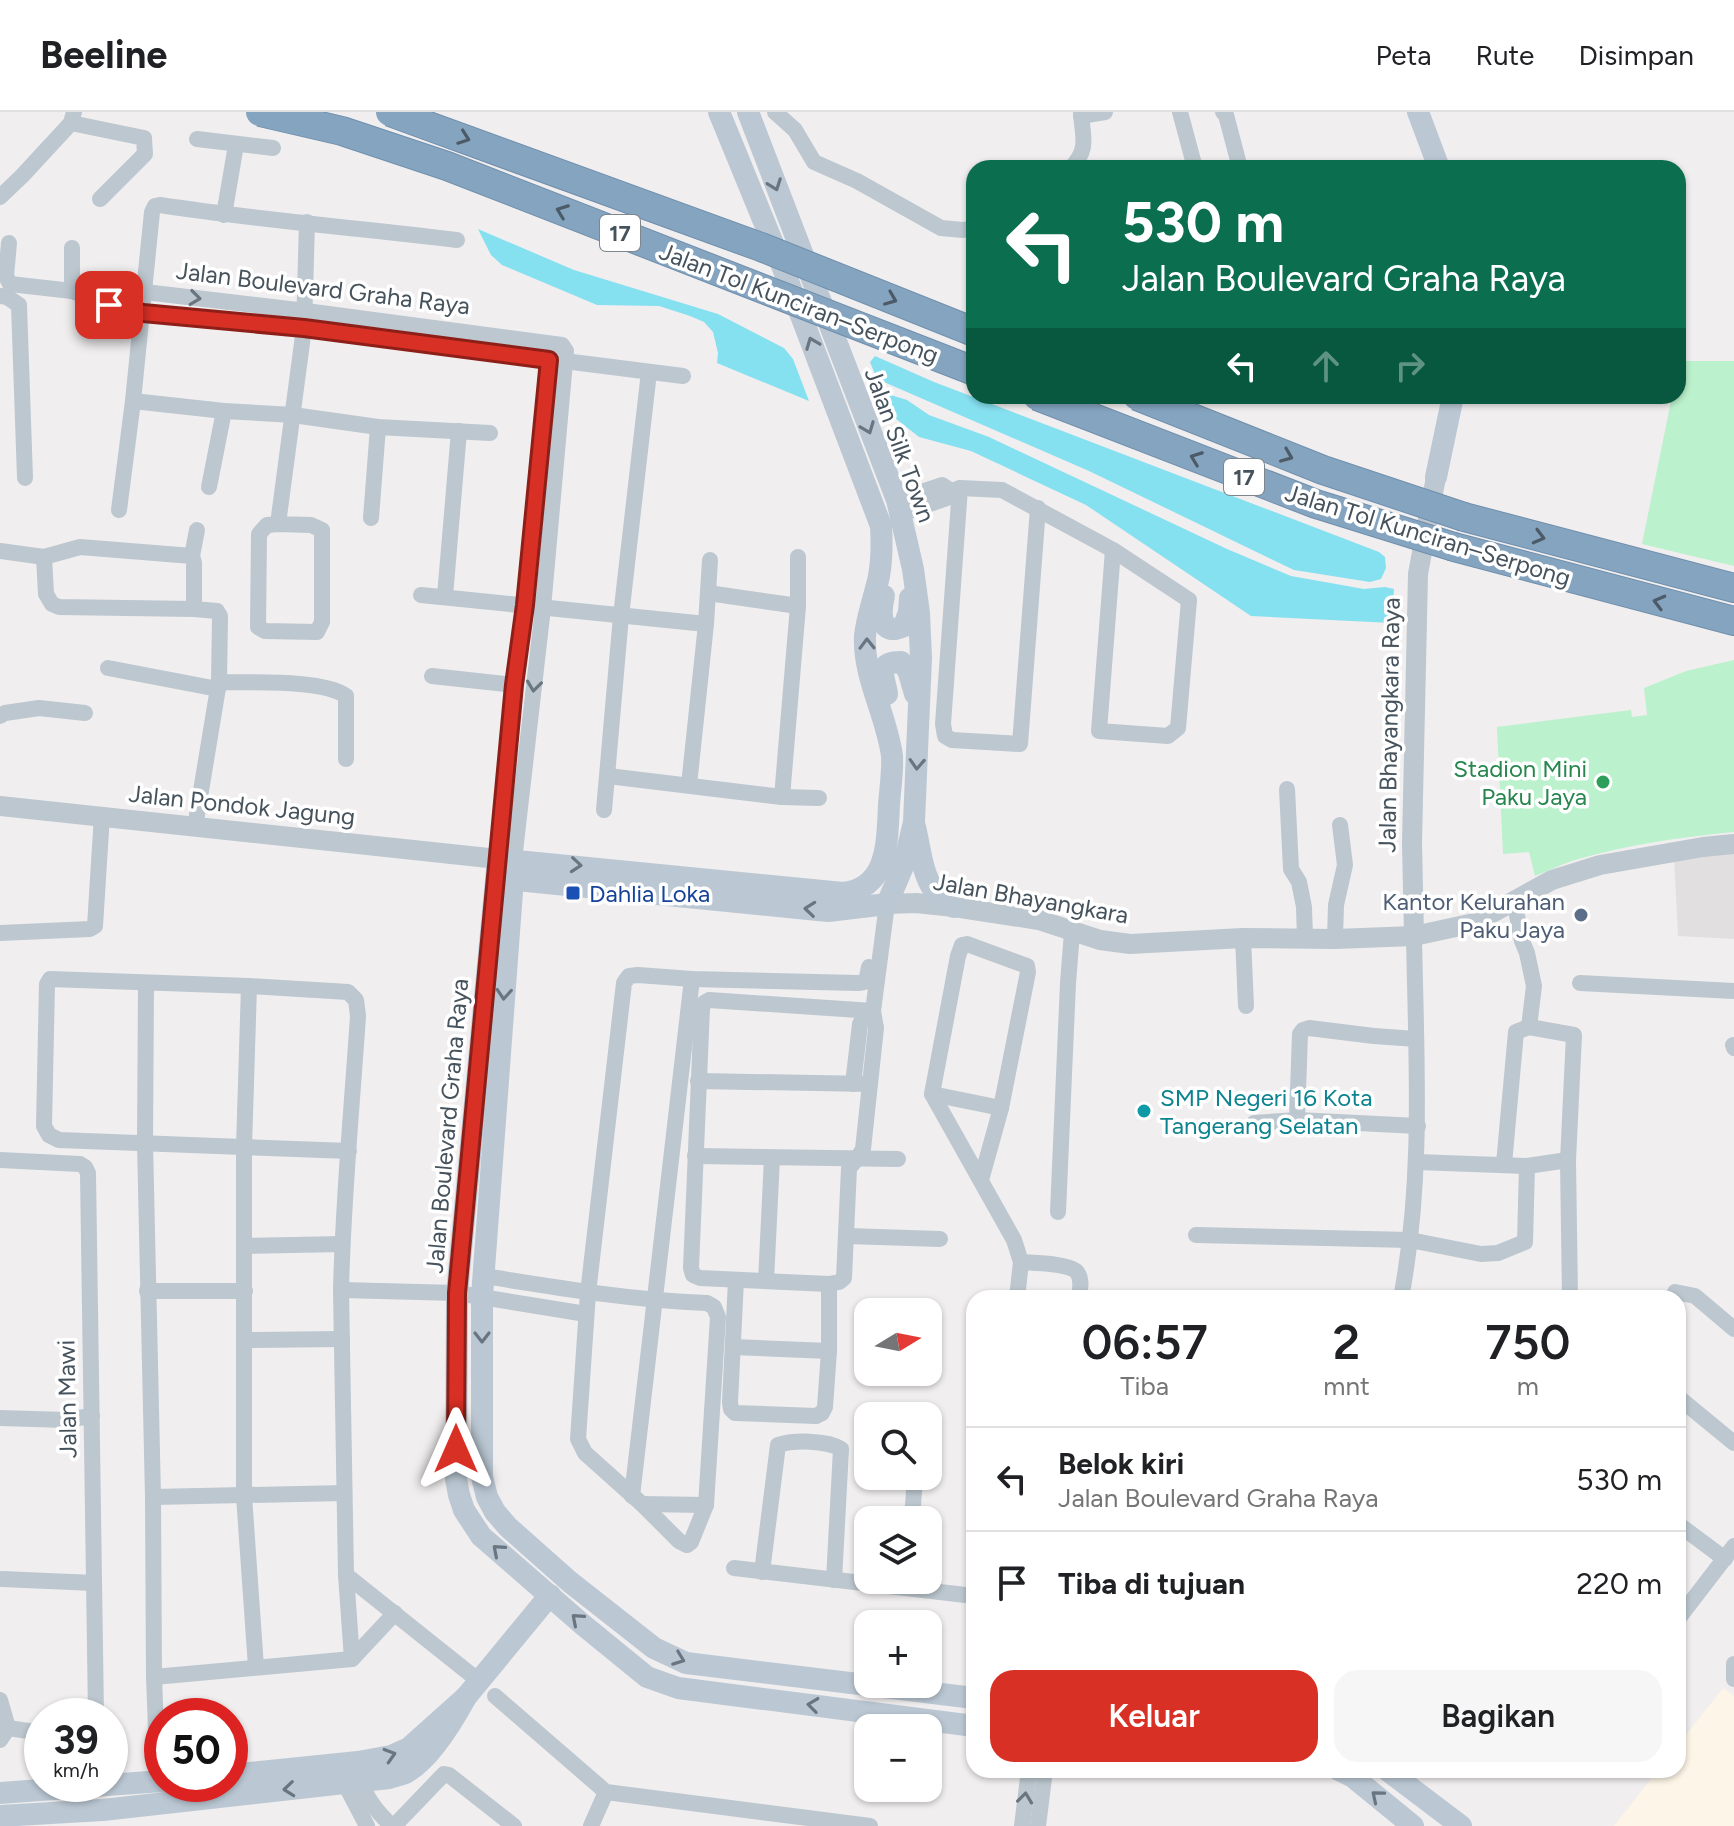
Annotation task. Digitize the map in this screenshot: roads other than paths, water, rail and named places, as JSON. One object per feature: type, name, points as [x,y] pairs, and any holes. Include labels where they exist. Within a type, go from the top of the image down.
[{"type":"highway","name":"Jalan Tol Kunciran–Serpong","points":[[260,112],[342,131],[447,166],[966,368]]},
{"type":"highway","name":"Jalan Tol Kunciran–Serpong","points":[[390,112],[761,247],[966,329]]},
{"type":"highway","name":"Jalan Tol Kunciran–Serpong","points":[[1058,404],[1316,504],[1454,547],[1734,621]]},
{"type":"highway","name":"Jalan Tol Kunciran–Serpong","points":[[1157,404],[1323,470],[1464,517],[1734,588]]},
{"type":"main road","name":"Jalan Silk Town","points":[[500,867],[843,893],[863,888],[878,870],[886,852],[892,759],[885,719],[868,665],[865,637],[882,558],[881,526],[783,268],[719,112]]},
{"type":"main road","name":"Jalan Silk Town","points":[[748,112],[899,507],[913,569],[921,658],[914,822],[904,864],[887,904]]},
{"type":"main road","points":[[1418,112],[1436,160]]},
{"type":"main road","name":"Jalan Bhayangkara Raya","points":[[1436,477],[1451,404]]},
{"type":"main road","points":[[882,558],[887,584],[880,612],[883,623],[890,629],[897,630],[904,626],[909,612],[913,569]]},
{"type":"main road","points":[[885,719],[887,691],[882,675],[888,664],[901,662],[908,670],[919,707]]},
{"type":"main road","points":[[914,822],[933,890],[954,907]]},
{"type":"main road","name":"Jalan Bhayangkara","points":[[500,867],[828,911],[887,904]]},
{"type":"main road","name":"Jalan Boulevard Graha Raya","points":[[500,867],[483,1286],[482,1477],[495,1512],[570,1582],[654,1648],[686,1663],[966,1697]]},
{"type":"main road","name":"Jalan Boulevard Graha Raya","points":[[500,867],[457,1293],[456,1479],[464,1510],[481,1536],[647,1677],[678,1688],[966,1725]]},
{"type":"main road","points":[[248,1775],[351,1772],[389,1778],[406,1773],[419,1763],[480,1691],[550,1595]]},
{"type":"main road","points":[[0,1816],[104,1818],[351,1772]]},
{"type":"main road","points":[[1354,1778],[1413,1826]]},
{"type":"main road","points":[[1398,1778],[1461,1826]]},
{"type":"main road","points":[[0,1793],[24,1791]]},
{"type":"street","points":[[775,112],[795,130],[814,162],[857,181],[941,228],[966,229]]},
{"type":"street","points":[[1078,160],[1085,145],[1081,114],[1105,112]]},
{"type":"street","points":[[1180,112],[1193,160]]},
{"type":"street","points":[[1223,112],[1238,160]]},
{"type":"street","points":[[0,197],[73,117],[144,138],[145,154],[100,199]]},
{"type":"street","points":[[197,139],[273,148]]},
{"type":"street","points":[[224,215],[236,145]]},
{"type":"street","points":[[119,510],[153,209],[160,205],[224,215],[457,240]]},
{"type":"street","points":[[278,524],[305,320],[307,222]]},
{"type":"street","name":"Jalan Boulevard Graha Raya","points":[[9,243],[6,276],[10,284],[72,291],[109,305],[143,313],[305,320],[562,345],[566,351],[557,361],[514,685],[500,867]]},
{"type":"street","points":[[72,248],[72,291]]},
{"type":"street","name":"Jalan Boulevard Graha Raya","points":[[90,297],[109,291],[145,292],[557,361]]},
{"type":"street","points":[[0,296],[19,305],[25,478]]},
{"type":"street","points":[[557,361],[683,376]]},
{"type":"street","name":"Jalan Boulevard Graha Raya","points":[[500,867],[543,608],[557,361]]},
{"type":"street","points":[[604,810],[621,616],[649,372]]},
{"type":"street","points":[[133,401],[293,415],[378,427],[490,433]]},
{"type":"street","points":[[209,487],[224,411]]},
{"type":"street","points":[[371,518],[378,427]]},
{"type":"street","points":[[445,596],[459,431]]},
{"type":"street","name":"Jalan Bhayangkara Raya","points":[[1402,1290],[1410,1240],[1418,1126],[1412,843],[1418,574],[1436,477]]},
{"type":"street","points":[[899,507],[942,485],[955,489],[1002,490],[1113,550],[1189,600],[1178,728],[1168,736],[1099,731],[1113,550]]},
{"type":"street","points":[[955,489],[943,724],[945,736],[952,740],[1020,744],[1038,508]]},
{"type":"street","points":[[278,524],[311,525],[322,530],[322,622],[317,632],[265,631],[258,627],[259,534],[267,525],[278,524]]},
{"type":"street","points":[[194,609],[192,556],[197,530]]},
{"type":"street","points":[[0,551],[44,557],[80,547],[192,556]]},
{"type":"street","points":[[44,557],[46,594],[52,604],[59,607],[194,609],[217,611],[220,616],[218,685],[195,827]]},
{"type":"street","points":[[782,797],[798,606],[798,557]]},
{"type":"street","points":[[689,785],[710,560]]},
{"type":"street","points":[[708,593],[798,606]]},
{"type":"street","points":[[421,595],[706,624]]},
{"type":"street","points":[[108,668],[218,685],[307,685],[338,690],[346,696],[346,759]]},
{"type":"street","points":[[432,676],[514,685]]},
{"type":"street","points":[[0,716],[39,708],[85,713]]},
{"type":"street","points":[[608,776],[782,797],[819,798]]},
{"type":"street","points":[[1287,789],[1291,869],[1299,882],[1304,907],[1305,939]]},
{"type":"street","name":"Jalan Pondok Jagung","points":[[0,806],[102,815],[500,867]]},
{"type":"street","points":[[0,933],[90,929],[95,926],[102,815]]},
{"type":"street","points":[[1335,939],[1336,905],[1345,865],[1340,825]]},
{"type":"street","name":"Jalan Bhayangkara","points":[[887,904],[916,903],[1039,920],[1100,940],[1130,944],[1243,938],[1414,936],[1474,923],[1552,880],[1600,865],[1734,844]]},
{"type":"street","points":[[1514,900],[1534,986],[1529,1027]]},
{"type":"street","points":[[861,1084],[874,1047],[876,1028],[870,1011],[887,904]]},
{"type":"street","points":[[1058,1212],[1072,932]]},
{"type":"street","points":[[1243,938],[1246,1006]]},
{"type":"street","points":[[981,1180],[1001,1108],[1028,978],[1027,966],[967,944],[962,945],[958,956],[932,1094],[1014,1240],[1021,1262],[1018,1290]]},
{"type":"street","points":[[341,1290],[457,1293],[483,1286],[588,1293],[655,1301],[707,1303],[714,1307],[718,1317],[706,1505],[687,1545],[585,1453],[578,1439],[588,1293],[624,983],[629,976],[638,975],[858,983],[864,982],[869,967]]},
{"type":"street","points":[[349,1151],[59,1140],[49,1135],[44,1126],[47,984],[50,979],[249,986],[348,992],[354,995],[358,1016],[341,1290],[346,1575],[352,1659]]},
{"type":"street","points":[[637,1500],[655,1301],[692,979]]},
{"type":"street","points":[[146,983],[145,1143],[155,1698]]},
{"type":"street","points":[[1580,983],[1734,991]]},
{"type":"street","points":[[249,986],[244,1147],[244,1496],[256,1667]]},
{"type":"street","points":[[709,1000],[870,1011],[860,1024],[857,1046],[863,1149],[849,1168],[844,1278],[829,1284],[700,1278],[693,1275],[698,1081],[704,1003],[709,1000]]},
{"type":"street","points":[[1504,1164],[1516,1032],[1529,1027],[1574,1035],[1568,1160],[1570,1290]]},
{"type":"street","points":[[1297,1120],[1300,1034],[1303,1030],[1309,1028],[1416,1039]]},
{"type":"street","points":[[857,1046],[874,1047]]},
{"type":"street","points":[[698,1081],[861,1084]]},
{"type":"street","points":[[932,1094],[1001,1108]]},
{"type":"street","points":[[1254,1123],[1297,1120],[1418,1126]]},
{"type":"street","points":[[695,1156],[898,1159]]},
{"type":"street","points":[[766,1281],[772,1158]]},
{"type":"street","name":"Jalan Mawi","points":[[0,1160],[80,1164],[88,1173],[96,1698]]},
{"type":"street","points":[[1417,1162],[1527,1166],[1568,1160]]},
{"type":"street","points":[[1196,1235],[1410,1240],[1481,1254],[1498,1253],[1525,1242],[1527,1166]]},
{"type":"street","points":[[847,1236],[940,1239]]},
{"type":"street","points":[[245,1246],[342,1244]]},
{"type":"street","points":[[1021,1262],[1064,1266],[1076,1271],[1081,1281],[1080,1290]]},
{"type":"street","points":[[736,1280],[730,1402],[735,1413],[816,1416],[822,1413],[829,1351],[829,1284]]},
{"type":"street","points":[[483,1286],[586,1314]]},
{"type":"street","points":[[147,1291],[245,1291]]},
{"type":"street","points":[[1686,1294],[1695,1296],[1734,1329]]},
{"type":"street","points":[[244,1340],[342,1339]]},
{"type":"street","points":[[733,1347],[829,1351]]},
{"type":"street","points":[[1686,1404],[1734,1443]]},
{"type":"street","points":[[0,1418],[65,1420],[92,1416]]},
{"type":"street","points":[[762,1572],[778,1445],[790,1441],[834,1444],[841,1449],[834,1580]]},
{"type":"street","points":[[153,1497],[344,1493]]},
{"type":"street","points":[[637,1500],[706,1505]]},
{"type":"street","points":[[1686,1528],[1730,1553],[1686,1609]]},
{"type":"street","points":[[734,1568],[854,1581]]},
{"type":"street","points":[[346,1575],[395,1613],[480,1691],[606,1792],[870,1826]]},
{"type":"street","points":[[2,1579],[94,1583]]},
{"type":"street","points":[[942,1590],[966,1595]]},
{"type":"street","points":[[154,1677],[352,1659],[395,1613]]},
{"type":"street","points":[[1734,1664],[1734,1679]]},
{"type":"street","points":[[0,1700],[4,1734],[24,1733]]},
{"type":"street","points":[[351,1772],[378,1814],[398,1824],[446,1774],[514,1826]]},
{"type":"street","points":[[351,1772],[367,1826]]},
{"type":"street","points":[[1022,1826],[1028,1778]]},
{"type":"street","points":[[1038,1826],[1044,1778]]},
{"type":"street","points":[[591,1826],[606,1792]]},
{"type":"water","points":[[478,229],[574,270],[718,314],[784,348],[793,359],[809,401],[717,363],[713,332],[704,322],[659,306],[597,305],[502,265],[491,255]]},
{"type":"water","points":[[875,356],[966,394],[966,404],[992,404],[1379,552],[1385,557],[1386,568],[1381,579],[1370,582],[1294,570],[1089,471],[877,379],[870,362]]},
{"type":"water","points":[[881,392],[907,400],[929,415],[989,437],[1291,576],[1364,589],[1394,589],[1392,623],[1251,616],[1086,505],[971,451],[919,437],[885,410]]},
{"type":"place","name":"Stadion Mini Paku Jaya","points":[[1603,782]]},
{"type":"place","name":"Dahlia Loka","points":[[573,893]]},
{"type":"place","name":"Kantor Kelurahan Paku Jaya","points":[[1581,915]]},
{"type":"place","name":"SMP Negeri 16 Kota Tangerang Selatan","points":[[1144,1111]]}]
